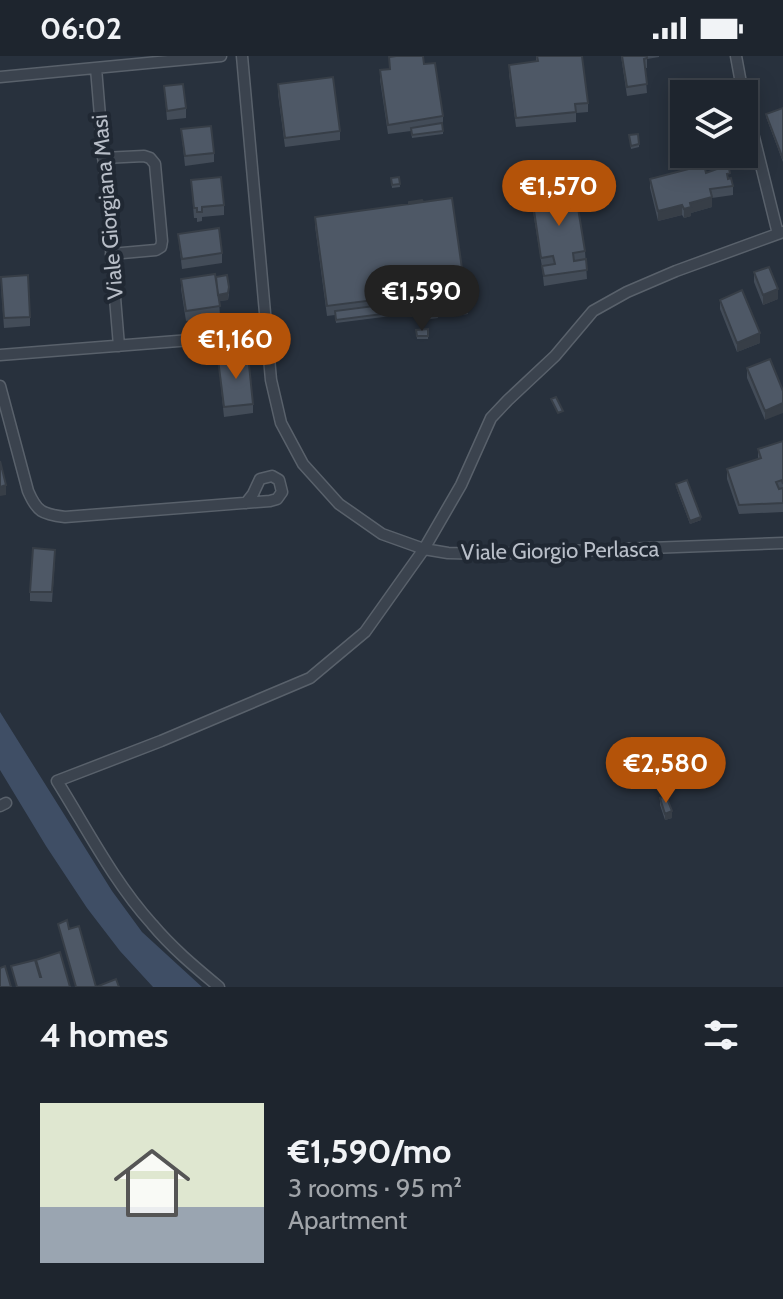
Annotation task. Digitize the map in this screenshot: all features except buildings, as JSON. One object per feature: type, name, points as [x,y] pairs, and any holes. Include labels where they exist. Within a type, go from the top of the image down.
[{"type":"street","points":[[0,77],[221,56]]},
{"type":"street","name":"Viale Giorgio Perlasca","points":[[242,56],[271,380],[281,423],[303,464],[339,504],[382,534],[424,549],[448,553],[783,543]]},
{"type":"street","points":[[736,56],[741,80]]},
{"type":"street","name":"Viale Giorgiana Masi","points":[[96,68],[119,346]]},
{"type":"street","points":[[219,987],[182,957],[150,923],[57,781],[310,678],[365,632],[424,549],[461,485],[491,418],[555,356],[593,311],[676,271],[780,233],[758,149]]},
{"type":"street","points":[[103,158],[144,156],[155,164],[162,241],[161,247],[156,250],[111,254]]},
{"type":"street","points":[[0,355],[267,334]]},
{"type":"street","points":[[0,386],[28,491],[34,506],[46,515],[65,517],[246,503]]},
{"type":"water","points":[[0,712],[112,891],[142,932],[202,987],[153,987],[87,908],[0,770]]}]
